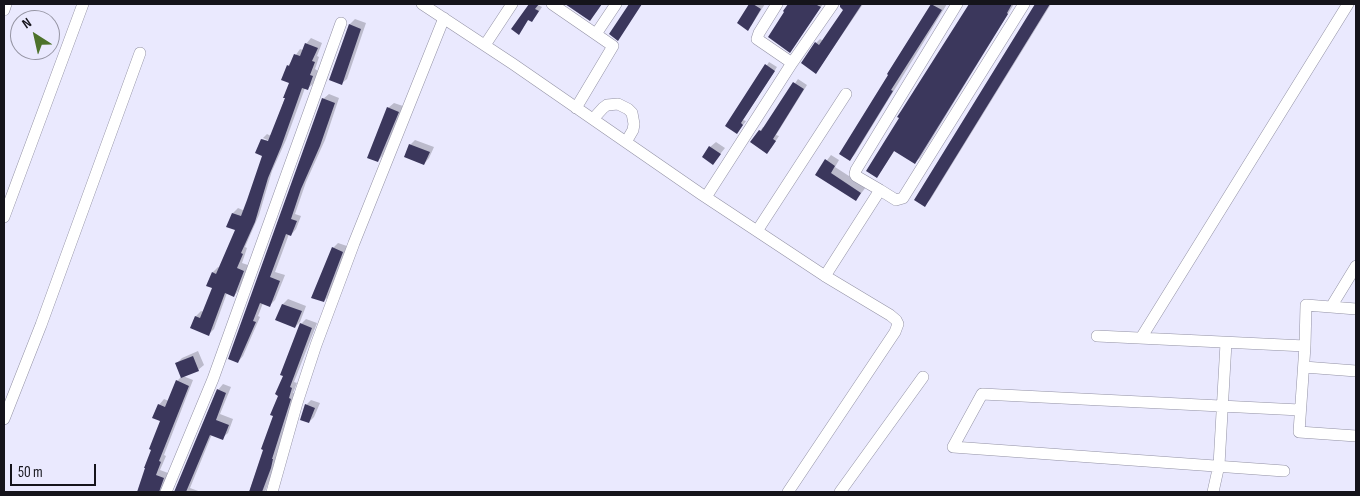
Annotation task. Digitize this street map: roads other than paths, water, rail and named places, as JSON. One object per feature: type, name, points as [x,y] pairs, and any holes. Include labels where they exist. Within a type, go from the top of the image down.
[{"type":"street","points":[[4,10],[6,4]]},
{"type":"street","points":[[4,217],[83,4]]},
{"type":"street","points":[[422,4],[485,45],[706,198],[896,320],[897,326],[788,492]]},
{"type":"street","points":[[485,45],[512,4]]},
{"type":"street","points":[[552,4],[612,44],[613,47],[576,108]]},
{"type":"street","points":[[596,34],[616,4]]},
{"type":"street","points":[[776,4],[757,39],[792,63]]},
{"type":"street","points":[[706,198],[792,63],[833,4]]},
{"type":"street","points":[[957,4],[855,173],[856,176],[896,200],[903,198],[1024,4]]},
{"type":"street","points":[[1141,338],[1348,4]]},
{"type":"street","points":[[272,492],[297,403],[316,345],[354,243],[444,18]]},
{"type":"street","points":[[166,492],[213,378],[341,23]]},
{"type":"street","points":[[4,419],[41,325],[140,53]]},
{"type":"street","points":[[757,231],[846,94]]},
{"type":"street","points":[[593,119],[607,105],[618,104],[628,109],[632,114],[634,124],[633,130],[626,142]]},
{"type":"street","points":[[825,276],[880,190]]},
{"type":"street","points":[[1331,307],[1356,266]]},
{"type":"street","points":[[1356,309],[1306,305],[1299,432],[1356,436]]},
{"type":"street","points":[[1097,336],[1305,346]]},
{"type":"street","points":[[1214,492],[1218,465],[1226,343]]},
{"type":"street","points":[[1304,367],[1356,371]]},
{"type":"street","points":[[840,492],[923,377]]},
{"type":"street","points":[[1284,471],[953,447],[982,394],[1300,410]]}]
